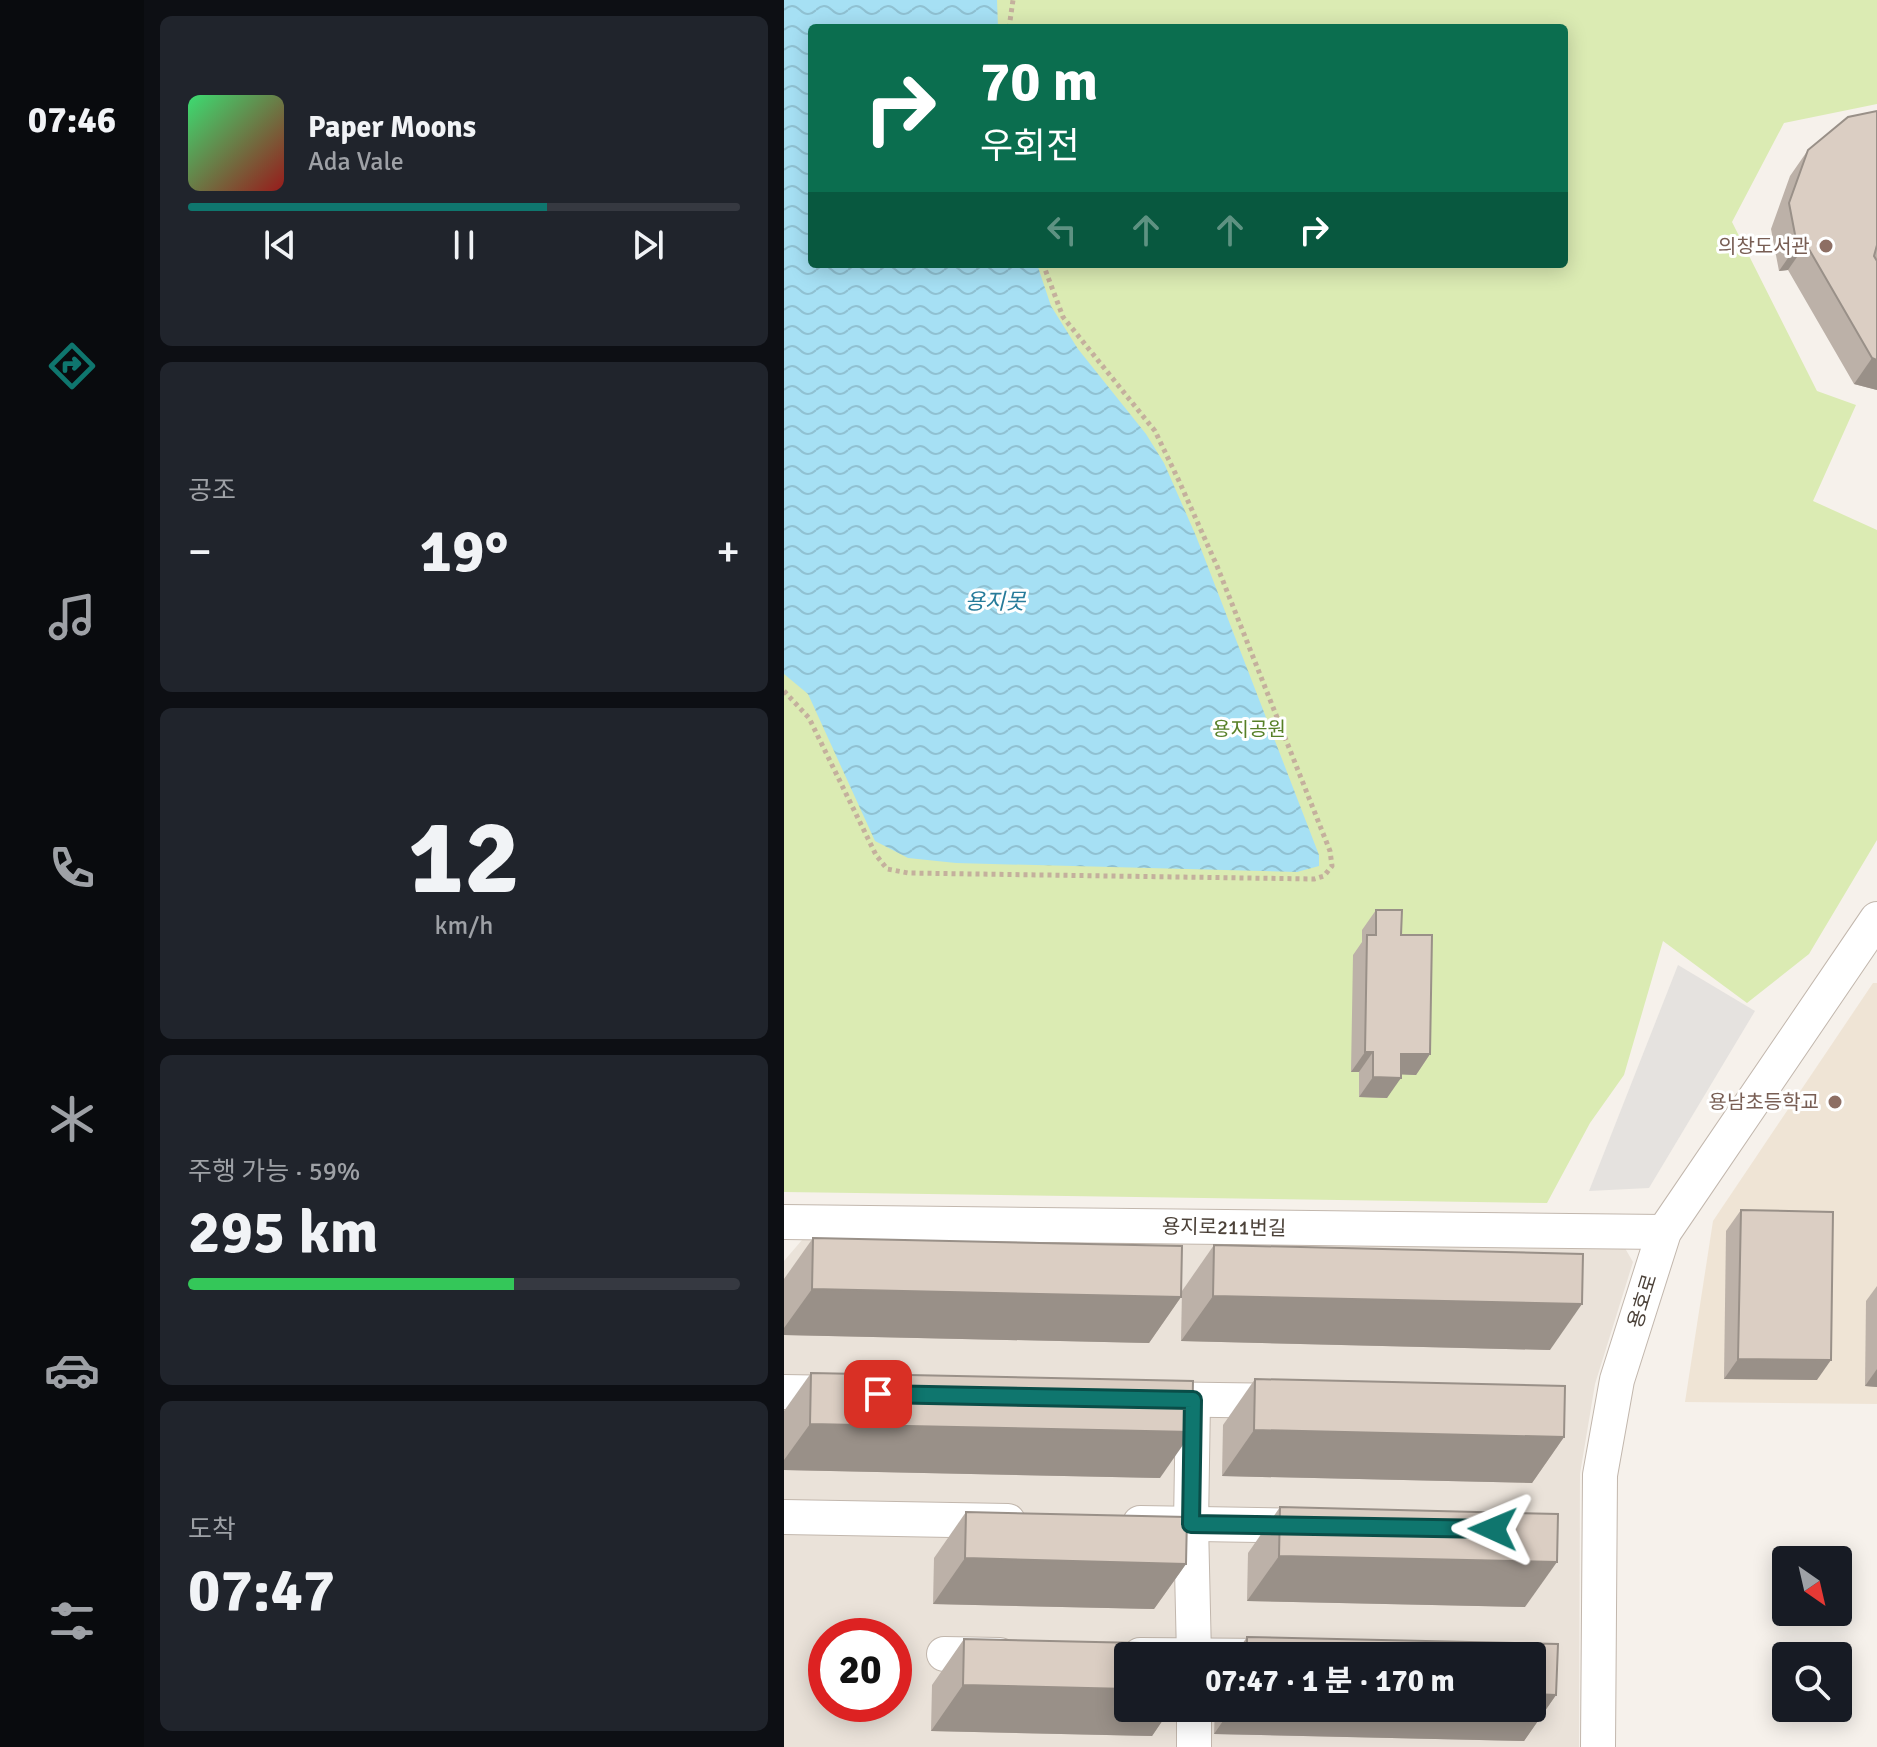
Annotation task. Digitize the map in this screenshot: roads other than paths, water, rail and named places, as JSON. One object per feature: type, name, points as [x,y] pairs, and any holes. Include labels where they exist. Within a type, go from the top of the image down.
[{"type":"street","name":"용호로","points":[[1598,1747],[1600,1475],[1617,1380],[1664,1232],[1872,934]]},
{"type":"street","name":"용지로211번길","points":[[784,1222],[1664,1232]]},
{"type":"street","points":[[784,1392],[878,1394]]},
{"type":"street","points":[[1114,1398],[1319,1402]]},
{"type":"street","points":[[1193,1400],[1194,1642]]},
{"type":"street","points":[[784,1517],[1034,1521]]},
{"type":"street","points":[[1113,1523],[1349,1527]]},
{"type":"street","points":[[944,1654],[1038,1655]]},
{"type":"street","points":[[1194,1722],[1194,1747]]},
{"type":"water","name":"용지못","points":[[784,0],[997,0],[998,24],[808,24],[808,268],[1038,268],[1051,306],[1078,349],[1146,434],[1164,463],[1196,536],[1319,855],[1319,866],[1297,872],[956,863],[908,858],[875,841],[808,694],[784,674]]},
{"type":"place","name":"의창도서관","points":[[1826,246]]},
{"type":"place","name":"용남초등학교","points":[[1835,1102]]},
{"type":"park label","name":"용지공원","points":[[1249,729]]}]
